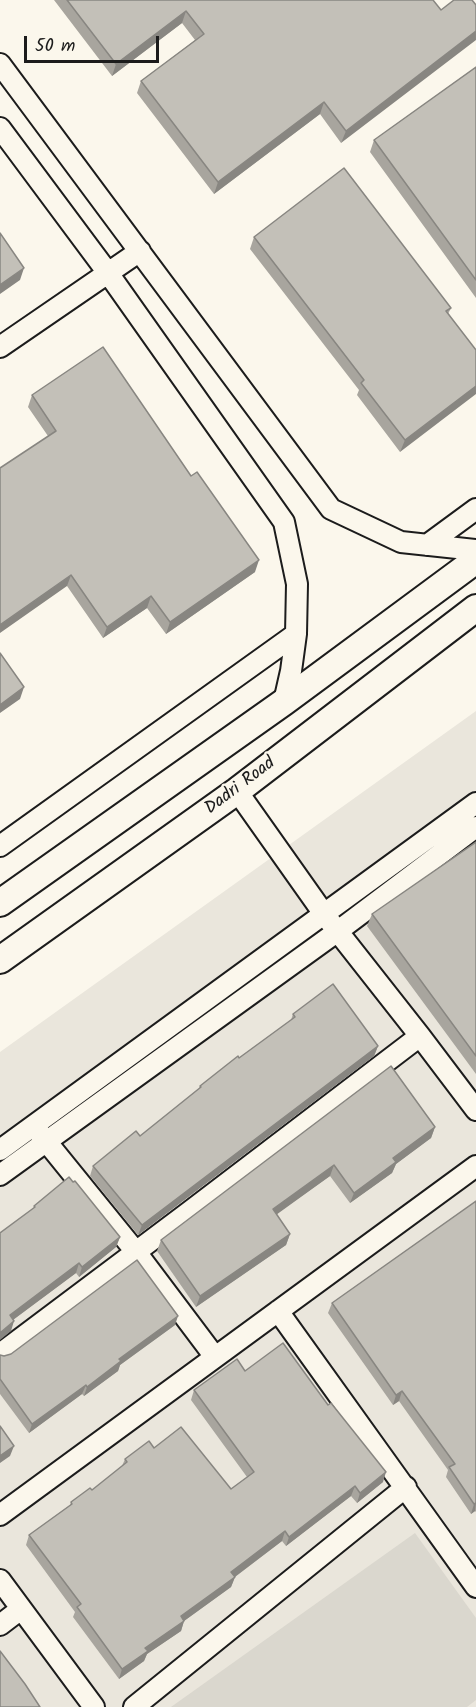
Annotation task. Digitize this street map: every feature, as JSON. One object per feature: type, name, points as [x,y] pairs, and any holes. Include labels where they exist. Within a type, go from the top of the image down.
[{"type":"main road","points":[[0,903],[284,702],[476,560]]},
{"type":"main road","name":"Dadri Road","points":[[0,960],[237,791],[476,608]]},
{"type":"street","points":[[0,64],[332,509],[401,542],[476,550]]},
{"type":"street","points":[[0,128],[108,273],[284,522],[297,584],[296,634],[284,702]]},
{"type":"street","points":[[0,348],[140,251]]},
{"type":"street","points":[[427,544],[476,509]]},
{"type":"street","points":[[0,846],[296,634]]},
{"type":"street","points":[[237,791],[324,914],[476,1110]]},
{"type":"street","points":[[0,1174],[40,1133],[324,914],[476,803]]},
{"type":"street","points":[[0,1150],[40,1133],[338,931],[476,827]]},
{"type":"street","points":[[0,1354],[420,1036]]},
{"type":"street","points":[[40,1133],[136,1252],[215,1357]]},
{"type":"street","points":[[0,1515],[476,1166]]},
{"type":"street","points":[[278,1311],[476,1587]]},
{"type":"street","points":[[134,1707],[406,1487]]},
{"type":"street","points":[[0,1580],[94,1707]]},
{"type":"street","points":[[0,1625],[21,1609]]},
{"type":"shaded area","points":[[476,711],[476,1707],[0,1707],[0,1052]]},
{"type":"shaded area","points":[[415,1533],[476,1618],[476,1700],[467,1707],[171,1707]]},
{"type":"building","points":[[67,0],[433,0],[441,10],[454,0],[472,0],[476,5],[476,31],[346,131],[324,102],[218,182],[141,81],[204,34],[186,11],[116,64]]},
{"type":"building","points":[[476,67],[476,280],[374,140]]},
{"type":"building","points":[[344,168],[451,308],[446,311],[476,350],[476,386],[405,440],[361,383],[364,380],[254,237]]},
{"type":"building","points":[[0,233],[24,268],[0,285]]},
{"type":"building","points":[[103,347],[191,476],[197,472],[259,560],[170,622],[151,596],[107,627],[71,575],[0,625],[0,468],[56,431],[32,395]]},
{"type":"building","points":[[0,653],[24,687],[0,705]]},
{"type":"building","points":[[476,842],[476,1056],[372,914]]},
{"type":"building","points":[[333,984],[378,1046],[142,1225],[93,1166],[136,1131],[140,1136],[238,1056],[239,1058],[295,1017],[293,1014]]},
{"type":"building","points":[[391,1066],[435,1127],[393,1158],[396,1162],[354,1193],[334,1165],[273,1209],[290,1234],[200,1296],[161,1240]]},
{"type":"building","points":[[69,1177],[73,1182],[75,1181],[120,1237],[82,1267],[79,1263],[10,1315],[14,1321],[0,1333],[0,1233],[35,1207]]},
{"type":"building","points":[[476,1201],[476,1503],[474,1504],[449,1467],[455,1464],[402,1391],[396,1395],[332,1303]]},
{"type":"building","points":[[137,1260],[178,1316],[119,1359],[121,1361],[87,1387],[86,1385],[32,1424],[0,1379],[0,1355],[11,1354]]},
{"type":"building","points":[[283,1343],[328,1405],[331,1403],[386,1472],[360,1493],[355,1486],[289,1537],[285,1531],[231,1572],[235,1577],[181,1616],[184,1621],[145,1648],[148,1651],[122,1669],[77,1607],[81,1604],[29,1535],[90,1488],[92,1490],[127,1462],[125,1459],[149,1441],[154,1448],[181,1427],[231,1489],[254,1472],[194,1390],[237,1359],[245,1371]]},
{"type":"building","points":[[0,1426],[14,1446],[0,1456]]},
{"type":"building","points":[[0,1651],[25,1684],[40,1707],[0,1707]]}]
